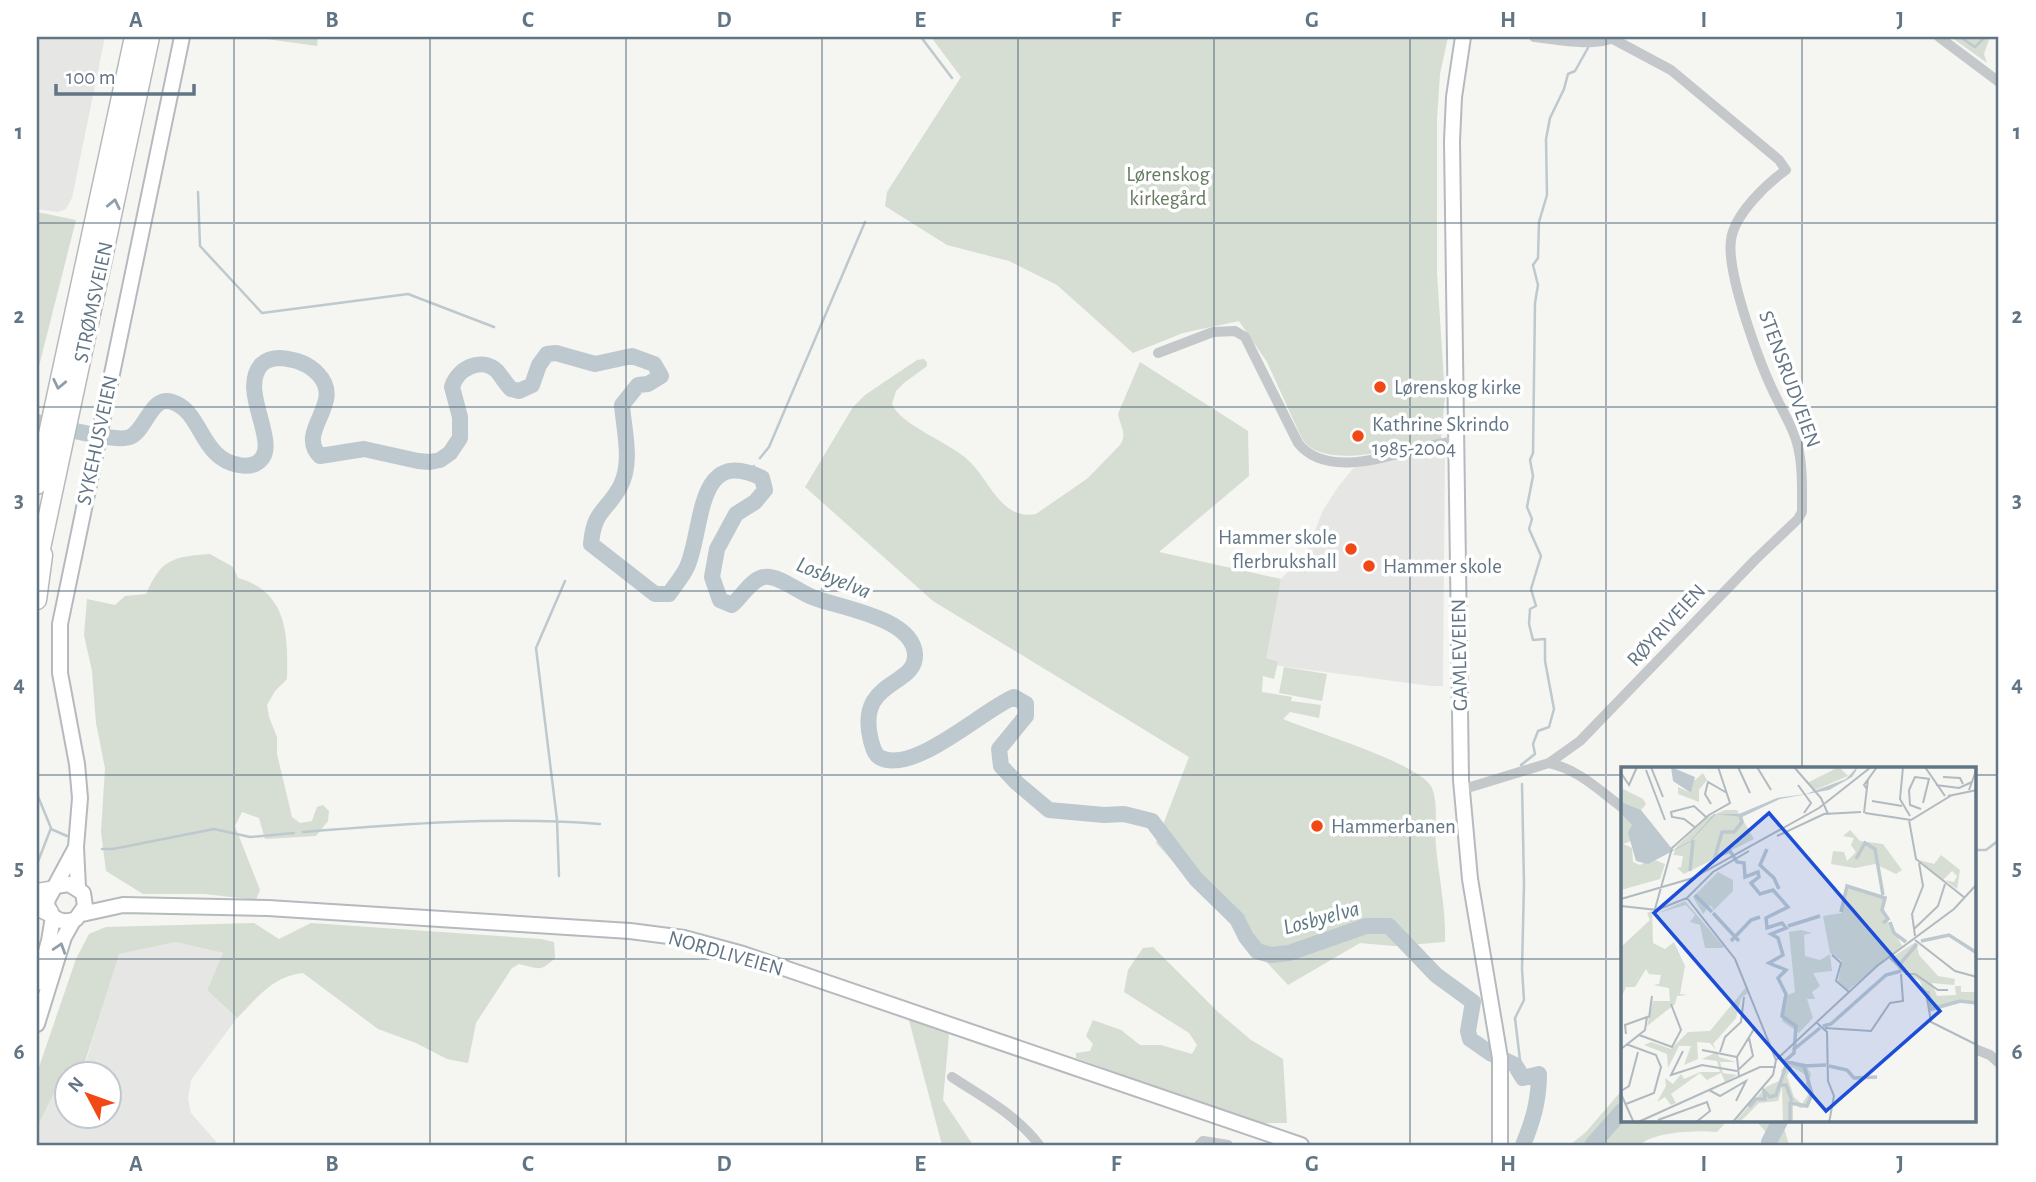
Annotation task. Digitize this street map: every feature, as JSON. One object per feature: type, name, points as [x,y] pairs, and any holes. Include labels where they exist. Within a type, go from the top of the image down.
[{"type":"highway","name":"STRØMSVEIEN","points":[[61,412],[133,37]]},
{"type":"highway","name":"STRØMSVEIEN","points":[[37,485],[54,443],[150,37]]},
{"type":"highway","name":"STRØMSVEIEN","points":[[37,567],[51,499],[54,443]]},
{"type":"highway","points":[[37,600],[51,499]]},
{"type":"main road","name":"SYKEHUSVEIEN","points":[[80,890],[76,847],[80,816],[79,782],[61,685],[60,638],[65,596],[182,37]]},
{"type":"main road","name":"GAMLEVEIEN","points":[[1463,37],[1452,129],[1461,790],[1469,880],[1499,1044],[1502,1082],[1500,1145]]},
{"type":"main road","name":"SYKEHUSVEIEN","points":[[48,890],[76,847]]},
{"type":"main road","points":[[37,983],[49,941],[46,912],[48,890],[65,883],[80,890],[85,906],[64,937],[37,1024]]},
{"type":"main road","name":"NORDLIVEIEN","points":[[80,890],[123,905]]},
{"type":"main road","name":"NORDLIVEIEN","points":[[77,917],[123,905],[326,910],[630,931],[684,938],[743,954],[1301,1145]]},
{"type":"main road","points":[[46,912],[61,921],[77,917]]},
{"type":"street","points":[[1534,37],[1582,42],[1615,38]]},
{"type":"street","points":[[1939,37],[1999,82]]},
{"type":"street","name":"STENSRUDVEIEN","points":[[1615,38],[1681,78],[1779,160],[1786,170],[1770,181],[1739,221],[1731,238],[1730,257],[1758,356],[1797,443],[1801,459],[1802,507]]},
{"type":"street","points":[[1158,353],[1213,332],[1235,331],[1245,337],[1298,443],[1311,456],[1347,463],[1457,441]]},
{"type":"street","name":"RØYRIVEIEN","points":[[1461,790],[1549,763],[1580,741],[1798,519],[1802,507]]},
{"type":"street","points":[[1549,763],[1564,766],[1581,776],[1621,806]]},
{"type":"street","points":[[1976,1049],[1990,1055],[1999,1063]]},
{"type":"street","points":[[952,1077],[1011,1117],[1039,1145]]},
{"type":"street","points":[[1199,1145],[1203,1141],[1228,1145]]},
{"type":"shaded area","points":[[37,37],[105,37],[72,198],[66,209],[58,212],[37,209]]},
{"type":"shaded area","name":"Hammer skole","points":[[1445,448],[1443,686],[1264,664],[1281,579],[1306,553],[1323,510],[1355,466]]},
{"type":"shaded area","points":[[176,942],[223,953],[207,990],[237,1018],[191,1080],[188,1099],[191,1113],[219,1145],[37,1145],[37,1127],[52,1096],[52,1130],[122,1130],[122,1060],[86,1060],[118,954]]},
{"type":"green space","points":[[253,37],[318,37],[317,46]]},
{"type":"green space","name":"Lørenskog kirkegård","points":[[931,37],[1448,37],[1440,74],[1437,119],[1437,273],[1445,396],[1441,439],[1388,451],[1347,456],[1313,449],[1302,439],[1267,362],[1239,321],[1183,333],[1133,353],[1057,285],[1009,261],[947,245],[885,206],[887,192],[961,77]]},
{"type":"green space","points":[[1951,37],[1990,37],[1984,54],[1987,63]]},
{"type":"green space","points":[[37,212],[76,220],[37,374]]},
{"type":"green space","points":[[924,359],[927,366],[896,391],[892,404],[897,412],[915,427],[961,454],[977,469],[1005,506],[1024,515],[1036,514],[1088,478],[1120,445],[1123,434],[1118,414],[1140,362],[1248,431],[1249,476],[1159,552],[1281,579],[1266,658],[1278,662],[1274,679],[1263,676],[1262,692],[1292,697],[1291,701],[1321,705],[1319,718],[1290,712],[1283,719],[1388,759],[1424,779],[1432,788],[1445,942],[1394,946],[1360,943],[1288,985],[1156,843],[1189,757],[933,601],[805,487],[853,407],[865,395],[917,360]]},
{"type":"green space","points":[[210,554],[233,567],[238,578],[255,585],[276,605],[285,632],[287,679],[275,691],[267,705],[277,737],[277,754],[292,817],[300,823],[312,821],[317,807],[323,805],[329,811],[328,821],[316,836],[265,839],[259,818],[242,812],[235,826],[260,890],[256,900],[205,894],[143,894],[106,871],[101,832],[105,768],[96,723],[92,671],[84,635],[87,599],[115,605],[125,596],[146,594],[158,573],[170,562],[187,556]]},
{"type":"green space","points":[[1284,667],[1327,674],[1322,701],[1279,693]]},
{"type":"green space","points":[[254,923],[279,939],[311,923],[541,939],[554,942],[555,958],[542,968],[519,964],[512,968],[476,1023],[468,1063],[447,1059],[416,1043],[378,1029],[303,973],[274,983],[237,1018],[207,990],[223,953],[176,942],[119,954],[86,1060],[52,1060],[52,1097],[37,1127],[37,1073],[76,959],[89,934],[106,927]]},
{"type":"green space","points":[[1153,947],[1218,1012],[1251,1040],[1283,1059],[1287,1123],[1252,1123],[1076,1058],[1076,1053],[1090,1051],[1093,1044],[1086,1036],[1093,1020],[1121,1030],[1140,1045],[1161,1045],[1192,1054],[1197,1045],[1189,1033],[1124,992],[1128,970],[1143,948]]},
{"type":"green space","points":[[906,1009],[950,1024],[943,1100],[973,1145],[942,1145]]},
{"type":"green space","points":[[1621,1091],[1621,1122],[1726,1122],[1717,1132],[1665,1135],[1640,1145],[1570,1145],[1586,1132]]},
{"type":"green space","points":[[1757,1122],[1782,1122],[1789,1145],[1767,1145],[1765,1131]]},
{"type":"waterway","points":[[921,37],[952,78]]},
{"type":"waterway","points":[[1960,37],[1975,47],[1985,37]]},
{"type":"waterway","points":[[1521,765],[1535,754],[1533,744],[1538,731],[1549,727],[1554,709],[1545,661],[1545,639],[1533,640],[1529,624],[1530,609],[1536,606],[1531,589],[1541,556],[1529,529],[1532,519],[1527,507],[1533,476],[1530,460],[1533,453],[1535,303],[1538,285],[1533,265],[1538,258],[1539,222],[1547,195],[1546,139],[1550,118],[1568,74],[1575,71],[1589,46]]},
{"type":"waterway","points":[[198,192],[200,246],[262,313],[408,294],[494,327]]},
{"type":"waterway","points":[[760,458],[769,447],[865,222]]},
{"type":"waterway","name":"Losbyelva","points":[[37,422],[99,436],[130,437],[136,433],[155,406],[168,401],[185,410],[217,455],[239,465],[253,465],[263,457],[266,446],[254,390],[255,377],[263,363],[280,358],[310,367],[325,385],[327,396],[313,437],[314,446],[320,456],[364,449],[430,462],[440,460],[450,453],[460,438],[460,417],[452,387],[459,375],[470,367],[491,367],[511,389],[519,391],[532,385],[539,365],[547,354],[556,353],[595,364],[632,356],[654,364],[661,376],[648,384],[638,385],[622,405],[627,447],[624,478],[598,518],[591,544],[655,594],[669,594],[687,567],[706,496],[713,482],[724,473],[740,471],[762,478],[765,490],[755,502],[736,514],[717,549],[712,577],[720,600],[732,605],[755,581],[769,577],[812,597],[872,616],[901,631],[911,641],[915,654],[913,665],[907,673],[878,695],[871,706],[868,721],[871,741],[879,757],[895,760],[912,757],[949,738],[1014,697],[1026,704],[1026,716],[999,749],[1001,766],[1049,810],[1124,814],[1152,821],[1196,879],[1237,919],[1257,951],[1271,955],[1289,953],[1366,926],[1389,926],[1436,975],[1473,1002],[1468,1031],[1470,1039],[1490,1053],[1515,1065],[1523,1078],[1539,1074],[1535,1110],[1523,1145]]},
{"type":"waterway","name":"Losbyelva","points":[[750,472],[754,466]]},
{"type":"waterway","points":[[559,876],[557,820],[536,648],[565,581]]},
{"type":"waterway","points":[[1515,1065],[1520,1060],[1515,1018],[1524,1000],[1522,784]]},
{"type":"waterway","points":[[37,794],[51,828],[37,864]]},
{"type":"waterway","points":[[303,832],[489,821],[600,824]]},
{"type":"waterway","points":[[51,829],[67,836]]},
{"type":"waterway","points":[[102,849],[214,829],[250,837],[294,833]]},
{"type":"waterway","points":[[1976,850],[1986,850],[1999,840]]},
{"type":"waterway","name":"Losbyelva","points":[[1592,1145],[1621,1112]]},
{"type":"waterway","name":"Losbyelva","points":[[1770,1145],[1779,1122]]},
{"type":"place","name":"Lørenskog kirke","points":[[1380,387]]},
{"type":"place","name":"Kathrine Skrindo 1985-2004","points":[[1358,436]]},
{"type":"place","name":"Hammer skole flerbrukshall","points":[[1351,549]]},
{"type":"place","name":"Hammer skole","points":[[1369,566]]},
{"type":"place","name":"Hammerbanen","points":[[1317,826]]}]
